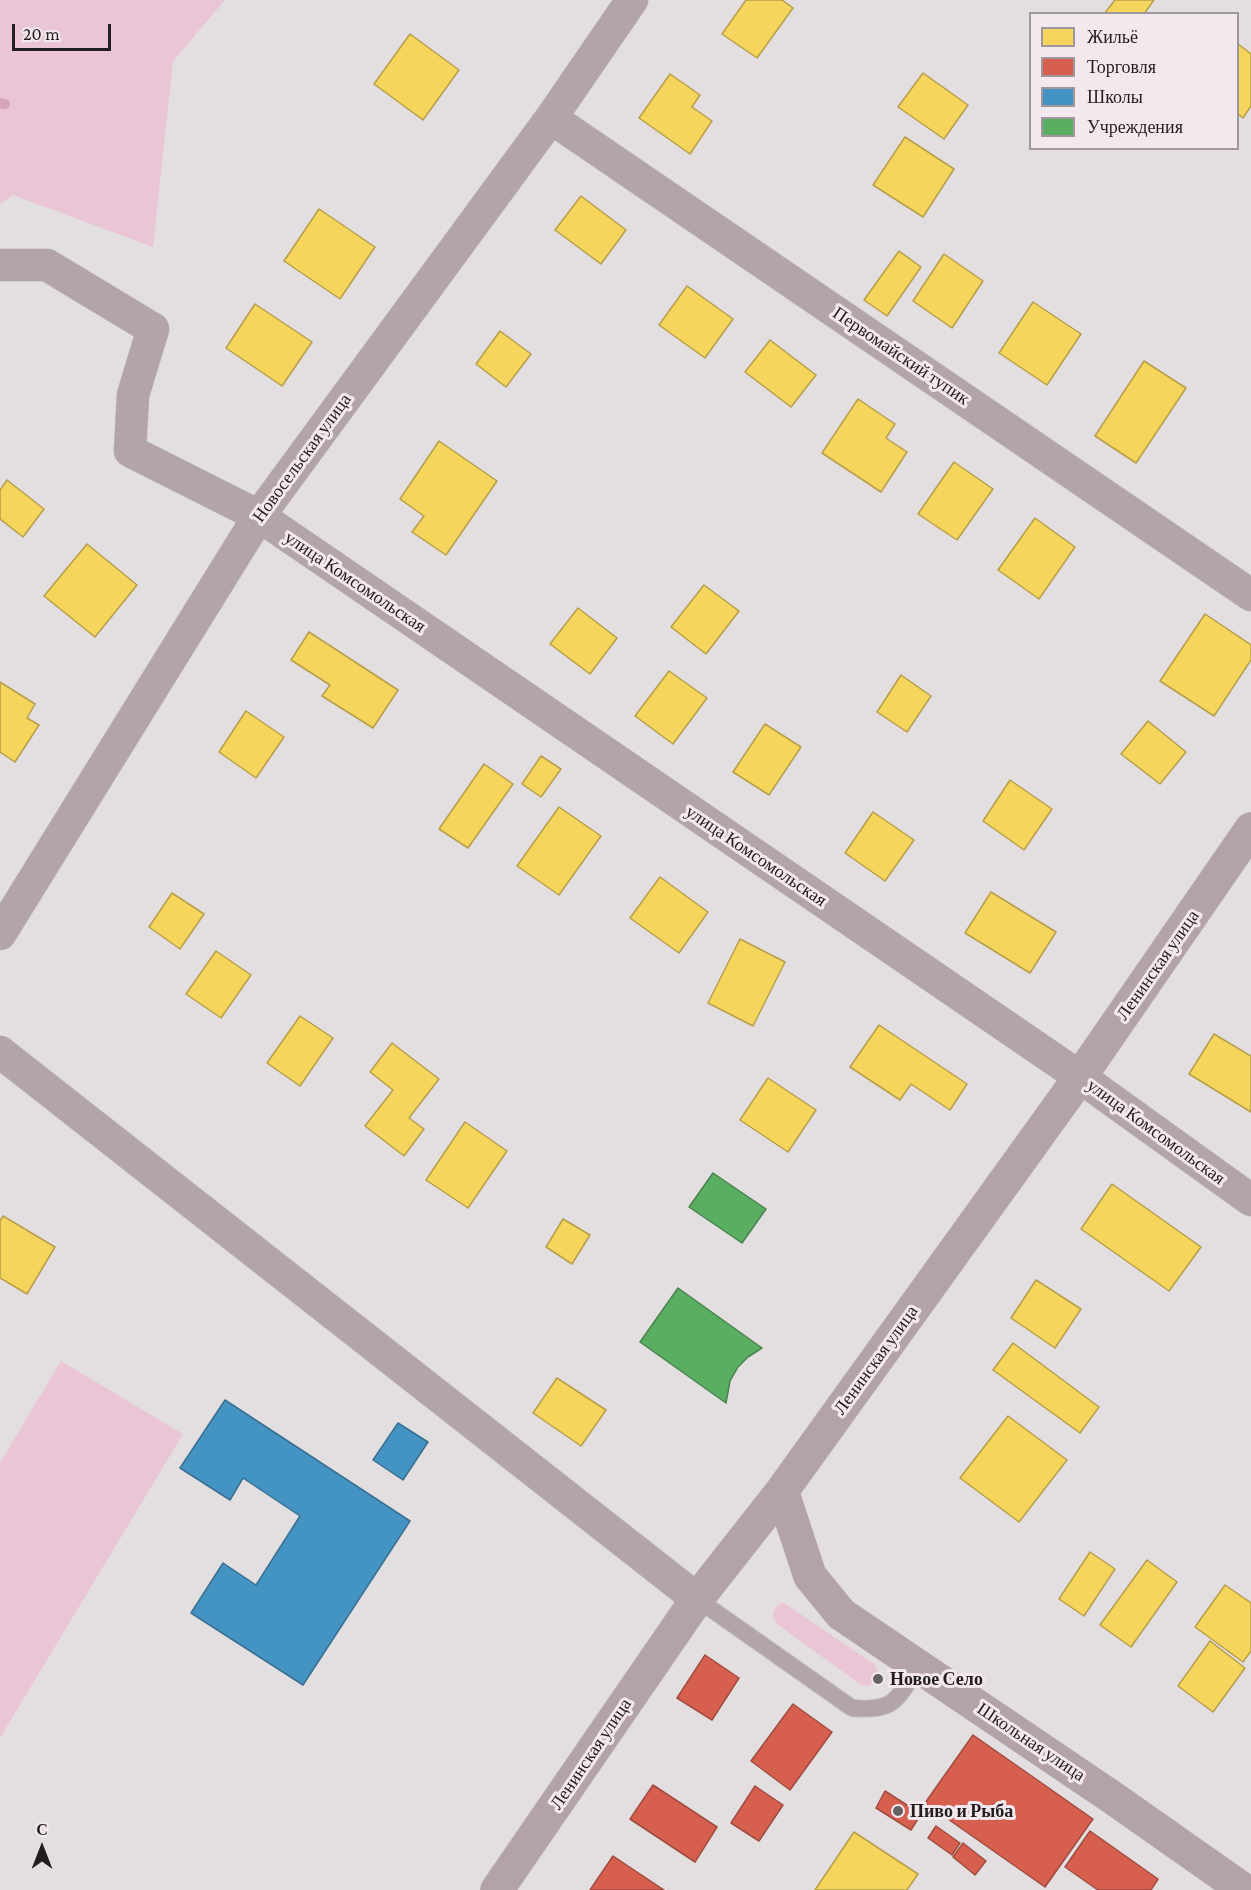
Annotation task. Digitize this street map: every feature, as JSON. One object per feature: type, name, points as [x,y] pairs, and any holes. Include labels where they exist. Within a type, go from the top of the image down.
[{"type":"street","name":"Новосельская улица","points":[[0,934],[259,516],[551,118],[632,0]]},
{"type":"street","name":"Первомайский тупик","points":[[551,118],[1251,595]]},
{"type":"street","name":"улица Комсомольская","points":[[0,265],[47,265],[153,329],[133,395],[130,451],[259,516],[1080,1077],[1251,1200]]},
{"type":"street","name":"Ленинская улица","points":[[497,1890],[697,1599],[782,1491],[1080,1077],[1251,829]]},
{"type":"street","points":[[0,1052],[697,1599]]},
{"type":"street","name":"Школьная улица","points":[[782,1491],[810,1576],[842,1614],[1244,1890]]},
{"type":"lane","points":[[697,1599],[852,1708],[876,1710],[894,1702],[919,1666]]},
{"type":"shaded area","points":[[0,0],[225,0],[173,61],[153,247],[13,195],[0,204]]},
{"type":"shaded area","points":[[61,1361],[183,1434],[0,1738],[0,1463]]},
{"type":"shaded area","points":[[784,1603],[874,1664],[878,1672],[877,1680],[867,1686],[860,1684],[777,1624],[774,1611],[777,1606]]},
{"type":"building: Жильё","points":[[746,0],[782,0],[793,8],[757,58],[722,34]]},
{"type":"building: Жильё","points":[[1115,0],[1154,0],[1145,12],[1106,12]]},
{"type":"building: Жильё","points":[[410,34],[459,70],[423,120],[374,84]]},
{"type":"building: Жильё","points":[[1239,45],[1251,54],[1251,106],[1243,118],[1239,115]]},
{"type":"building: Жильё","points":[[923,73],[968,105],[944,139],[898,107]]},
{"type":"building: Жильё","points":[[670,74],[700,95],[692,107],[712,121],[690,154],[639,118]]},
{"type":"building: Жильё","points":[[905,137],[954,169],[923,217],[873,185]]},
{"type":"building: Жильё","points":[[581,196],[626,230],[601,264],[555,230]]},
{"type":"building: Жильё","points":[[319,209],[375,247],[340,299],[284,261]]},
{"type":"building: Жильё","points":[[899,251],[921,267],[887,316],[864,300]]},
{"type":"building: Жильё","points":[[944,254],[983,281],[952,328],[913,301]]},
{"type":"building: Жильё","points":[[687,286],[733,319],[705,358],[659,325]]},
{"type":"building: Жильё","points":[[1033,302],[1081,334],[1047,385],[999,353]]},
{"type":"building: Жильё","points":[[255,304],[312,342],[282,386],[226,348]]},
{"type":"building: Жильё","points":[[500,331],[531,354],[506,387],[476,364]]},
{"type":"building: Жильё","points":[[770,340],[816,375],[791,407],[745,372]]},
{"type":"building: Жильё","points":[[1144,361],[1186,388],[1136,463],[1095,436]]},
{"type":"building: Жильё","points":[[858,399],[895,424],[886,438],[907,452],[881,492],[822,453]]},
{"type":"building: Жильё","points":[[439,441],[497,481],[446,555],[412,532],[424,516],[400,499]]},
{"type":"building: Жильё","points":[[954,462],[993,489],[957,540],[918,514]]},
{"type":"building: Жильё","points":[[7,480],[44,509],[23,537],[0,519],[0,490]]},
{"type":"building: Жильё","points":[[1035,518],[1075,547],[1039,599],[998,570]]},
{"type":"building: Жильё","points":[[87,544],[137,585],[95,637],[44,596]]},
{"type":"building: Жильё","points":[[704,585],[739,611],[706,654],[671,627]]},
{"type":"building: Жильё","points":[[578,608],[617,638],[590,674],[550,644]]},
{"type":"building: Жильё","points":[[1205,614],[1251,645],[1251,660],[1214,716],[1160,681]]},
{"type":"building: Жильё","points":[[309,632],[398,690],[373,728],[322,696],[330,685],[291,660]]},
{"type":"building: Жильё","points":[[669,671],[707,698],[673,744],[635,716]]},
{"type":"building: Жильё","points":[[901,675],[931,696],[907,732],[877,712]]},
{"type":"building: Жильё","points":[[0,682],[35,704],[27,718],[39,725],[15,762],[0,752]]},
{"type":"building: Жильё","points":[[246,711],[284,737],[256,778],[219,752]]},
{"type":"building: Жильё","points":[[1148,721],[1186,752],[1160,784],[1121,754]]},
{"type":"building: Жильё","points":[[765,724],[801,747],[769,795],[733,772]]},
{"type":"building: Жильё","points":[[541,756],[561,769],[541,797],[522,784]]},
{"type":"building: Жильё","points":[[484,764],[513,784],[468,848],[439,829]]},
{"type":"building: Жильё","points":[[1010,780],[1052,809],[1024,850],[983,821]]},
{"type":"building: Жильё","points":[[559,807],[601,836],[559,895],[517,866]]},
{"type":"building: Жильё","points":[[873,812],[914,840],[885,881],[845,853]]},
{"type":"building: Жильё","points":[[660,877],[708,912],[679,953],[630,918]]},
{"type":"building: Жильё","points":[[991,892],[1056,932],[1030,973],[965,933]]},
{"type":"building: Жильё","points":[[172,893],[204,914],[180,949],[149,927]]},
{"type":"building: Жильё","points":[[740,939],[785,962],[753,1026],[708,1003]]},
{"type":"building: Жильё","points":[[216,951],[251,975],[221,1018],[186,994]]},
{"type":"building: Жильё","points":[[300,1016],[333,1038],[300,1086],[267,1063]]},
{"type":"building: Жильё","points":[[879,1025],[967,1084],[950,1110],[911,1084],[900,1100],[850,1067]]},
{"type":"building: Жильё","points":[[1214,1034],[1251,1056],[1251,1112],[1189,1074]]},
{"type":"building: Жильё","points":[[392,1043],[439,1079],[409,1118],[424,1129],[404,1156],[365,1126],[393,1090],[370,1072]]},
{"type":"building: Жильё","points":[[768,1078],[816,1110],[788,1152],[740,1120]]},
{"type":"building: Жильё","points":[[465,1122],[507,1151],[468,1208],[426,1180]]},
{"type":"building: Жильё","points":[[1112,1184],[1201,1247],[1169,1291],[1081,1229]]},
{"type":"building: Жильё","points":[[3,1216],[55,1247],[27,1294],[0,1278],[0,1221]]},
{"type":"building: Жильё","points":[[563,1219],[590,1235],[572,1264],[546,1247]]},
{"type":"building: Жильё","points":[[1036,1280],[1081,1309],[1055,1348],[1011,1318]]},
{"type":"building: Жильё","points":[[1013,1343],[1099,1407],[1080,1433],[993,1370]]},
{"type":"building: Жильё","points":[[557,1378],[606,1410],[581,1446],[533,1413]]},
{"type":"building: Жильё","points":[[1008,1416],[1067,1460],[1019,1522],[960,1478]]},
{"type":"building: Жильё","points":[[1090,1552],[1115,1569],[1084,1616],[1059,1599]]},
{"type":"building: Жильё","points":[[1147,1560],[1177,1582],[1131,1647],[1100,1625]]},
{"type":"building: Жильё","points":[[1225,1585],[1251,1603],[1251,1651],[1243,1662],[1195,1627]]},
{"type":"building: Жильё","points":[[1210,1641],[1245,1668],[1213,1712],[1178,1686]]},
{"type":"building: Жильё","points":[[854,1832],[918,1874],[907,1890],[815,1890]]},
{"type":"building: Торговля","points":[[705,1655],[739,1678],[712,1720],[677,1698]]},
{"type":"building: Торговля","points":[[793,1704],[832,1732],[790,1790],[751,1761]]},
{"type":"building: Торговля","points":[[973,1735],[1093,1819],[1045,1887],[925,1803]]},
{"type":"building: Торговля","points":[[653,1785],[717,1827],[695,1862],[630,1819]]},
{"type":"building: Торговля","points":[[755,1786],[783,1805],[759,1841],[731,1823]]},
{"type":"building: Торговля","name":"Пиво и Рыба","points":[[885,1791],[921,1814],[911,1830],[876,1808]]},
{"type":"building: Торговля","points":[[936,1826],[960,1843],[952,1855],[928,1838]]},
{"type":"building: Торговля","points":[[1090,1831],[1158,1879],[1151,1890],[1098,1890],[1065,1867]]},
{"type":"building: Торговля","points":[[963,1843],[986,1861],[975,1875],[953,1857]]},
{"type":"building: Торговля","points":[[613,1856],[664,1890],[590,1890]]},
{"type":"building: Школы","points":[[225,1400],[410,1521],[303,1685],[191,1613],[223,1563],[256,1585],[300,1516],[243,1478],[230,1500],[180,1468]]},
{"type":"building: Школы","points":[[398,1423],[428,1442],[403,1480],[373,1460]]},
{"type":"building: Учреждения","points":[[713,1173],[766,1209],[742,1243],[689,1207]]},
{"type":"building: Учреждения","points":[[678,1288],[762,1348],[738,1367],[730,1381],[726,1403],[640,1342]]},
{"type":"waterway","points":[[0,103],[5,104]]},
{"type":"place","name":"Новое Село","points":[[878,1679]]},
{"type":"place","name":"Пиво и Рыба","points":[[898,1811]]}]
